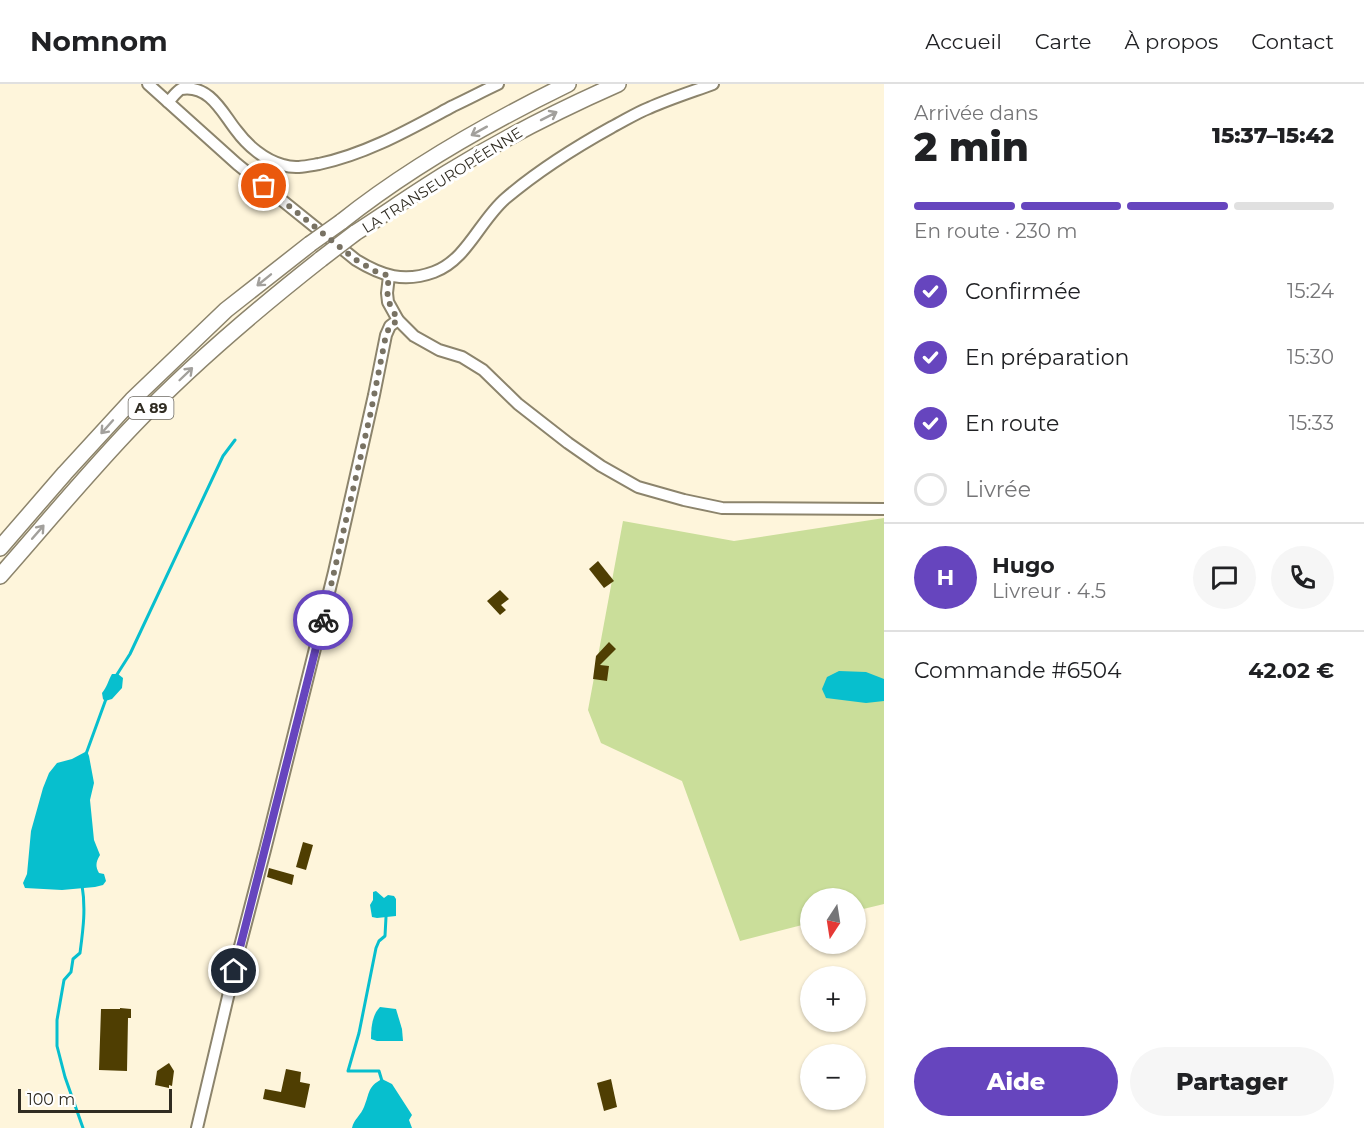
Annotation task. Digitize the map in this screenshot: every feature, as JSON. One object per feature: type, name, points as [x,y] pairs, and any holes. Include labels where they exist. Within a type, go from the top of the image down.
[{"type":"highway","name":"LA TRANSEUROPÉENNE","points":[[0,548],[132,400],[226,310],[366,202],[414,170],[533,101],[568,84]]},
{"type":"highway","name":"LA TRANSEUROPÉENNE","points":[[0,576],[134,426],[215,346],[274,296],[356,233],[449,172],[525,128],[618,84]]},
{"type":"street","points":[[148,84],[237,164],[356,260],[375,271],[405,278],[435,272],[450,264],[504,200],[550,164],[648,108],[713,84]]},
{"type":"street","points":[[168,102],[180,89],[191,86],[202,87],[211,92],[235,129],[257,152],[280,165],[294,167],[332,161],[379,144],[498,84]]},
{"type":"street","points":[[389,276],[388,302],[398,320],[414,336],[439,350],[462,357],[483,370],[518,404],[568,443],[601,466],[638,487],[722,508],[884,509]]},
{"type":"street","points":[[197,1128],[239,950],[322,626],[386,335],[390,326],[398,320]]},
{"type":"green space","points":[[884,518],[884,904],[866,908],[866,888],[800,888],[800,926],[740,941],[682,781],[601,743],[588,710],[623,521],[734,541]]},
{"type":"water","points":[[839,671],[866,672],[884,679],[884,701],[866,703],[826,698],[822,689],[827,677]]},
{"type":"water","points":[[112,674],[118,674],[123,678],[122,688],[112,699],[105,701],[102,693]]},
{"type":"water","points":[[87,751],[94,783],[90,800],[94,840],[100,855],[97,866],[99,873],[104,874],[106,881],[103,885],[95,887],[62,890],[25,888],[23,883],[27,874],[31,831],[49,773],[57,763],[72,759]]},
{"type":"water","points":[[376,891],[384,898],[388,895],[394,896],[396,916],[372,917],[370,905],[373,892]]},
{"type":"water","points":[[380,1007],[396,1009],[403,1041],[371,1039],[374,1018]]},
{"type":"water","points":[[382,1079],[392,1084],[412,1115],[409,1120],[412,1128],[352,1128],[363,1110],[371,1088]]},
{"type":"building","points":[[598,561],[614,581],[604,588],[589,569]]},
{"type":"building","points":[[500,590],[509,599],[501,605],[506,610],[500,615],[487,601]]},
{"type":"building","points":[[609,642],[616,649],[600,665],[609,666],[607,681],[593,679],[596,656]]},
{"type":"building","points":[[303,842],[313,845],[306,870],[296,867]]},
{"type":"building","points":[[269,868],[294,875],[292,885],[267,877]]},
{"type":"building","points":[[101,1009],[131,1009],[131,1018],[128,1018],[127,1071],[99,1070]]},
{"type":"building","points":[[169,1063],[174,1071],[172,1086],[169,1085],[169,1088],[155,1085],[157,1071]]},
{"type":"building","points":[[286,1069],[301,1072],[300,1082],[310,1084],[305,1108],[263,1099],[265,1089],[281,1092]]},
{"type":"building","points":[[611,1079],[617,1107],[604,1111],[597,1083]]},
{"type":"waterway","points":[[116,676],[130,654],[223,456],[235,440]]},
{"type":"waterway","points":[[86,754],[106,699]]},
{"type":"waterway","points":[[82,885],[84,911],[80,953],[73,959],[71,972],[64,980],[57,1020],[57,1046],[83,1128]]},
{"type":"waterway","points":[[382,1081],[379,1071],[348,1071],[359,1033],[376,948],[385,936],[386,917]]},
{"type":"way so far","points":[[264,186],[356,260],[389,276],[388,302],[398,320],[390,326],[386,335],[370,416],[323,620]]},
{"type":"route","points":[[234,971],[323,620]]}]
